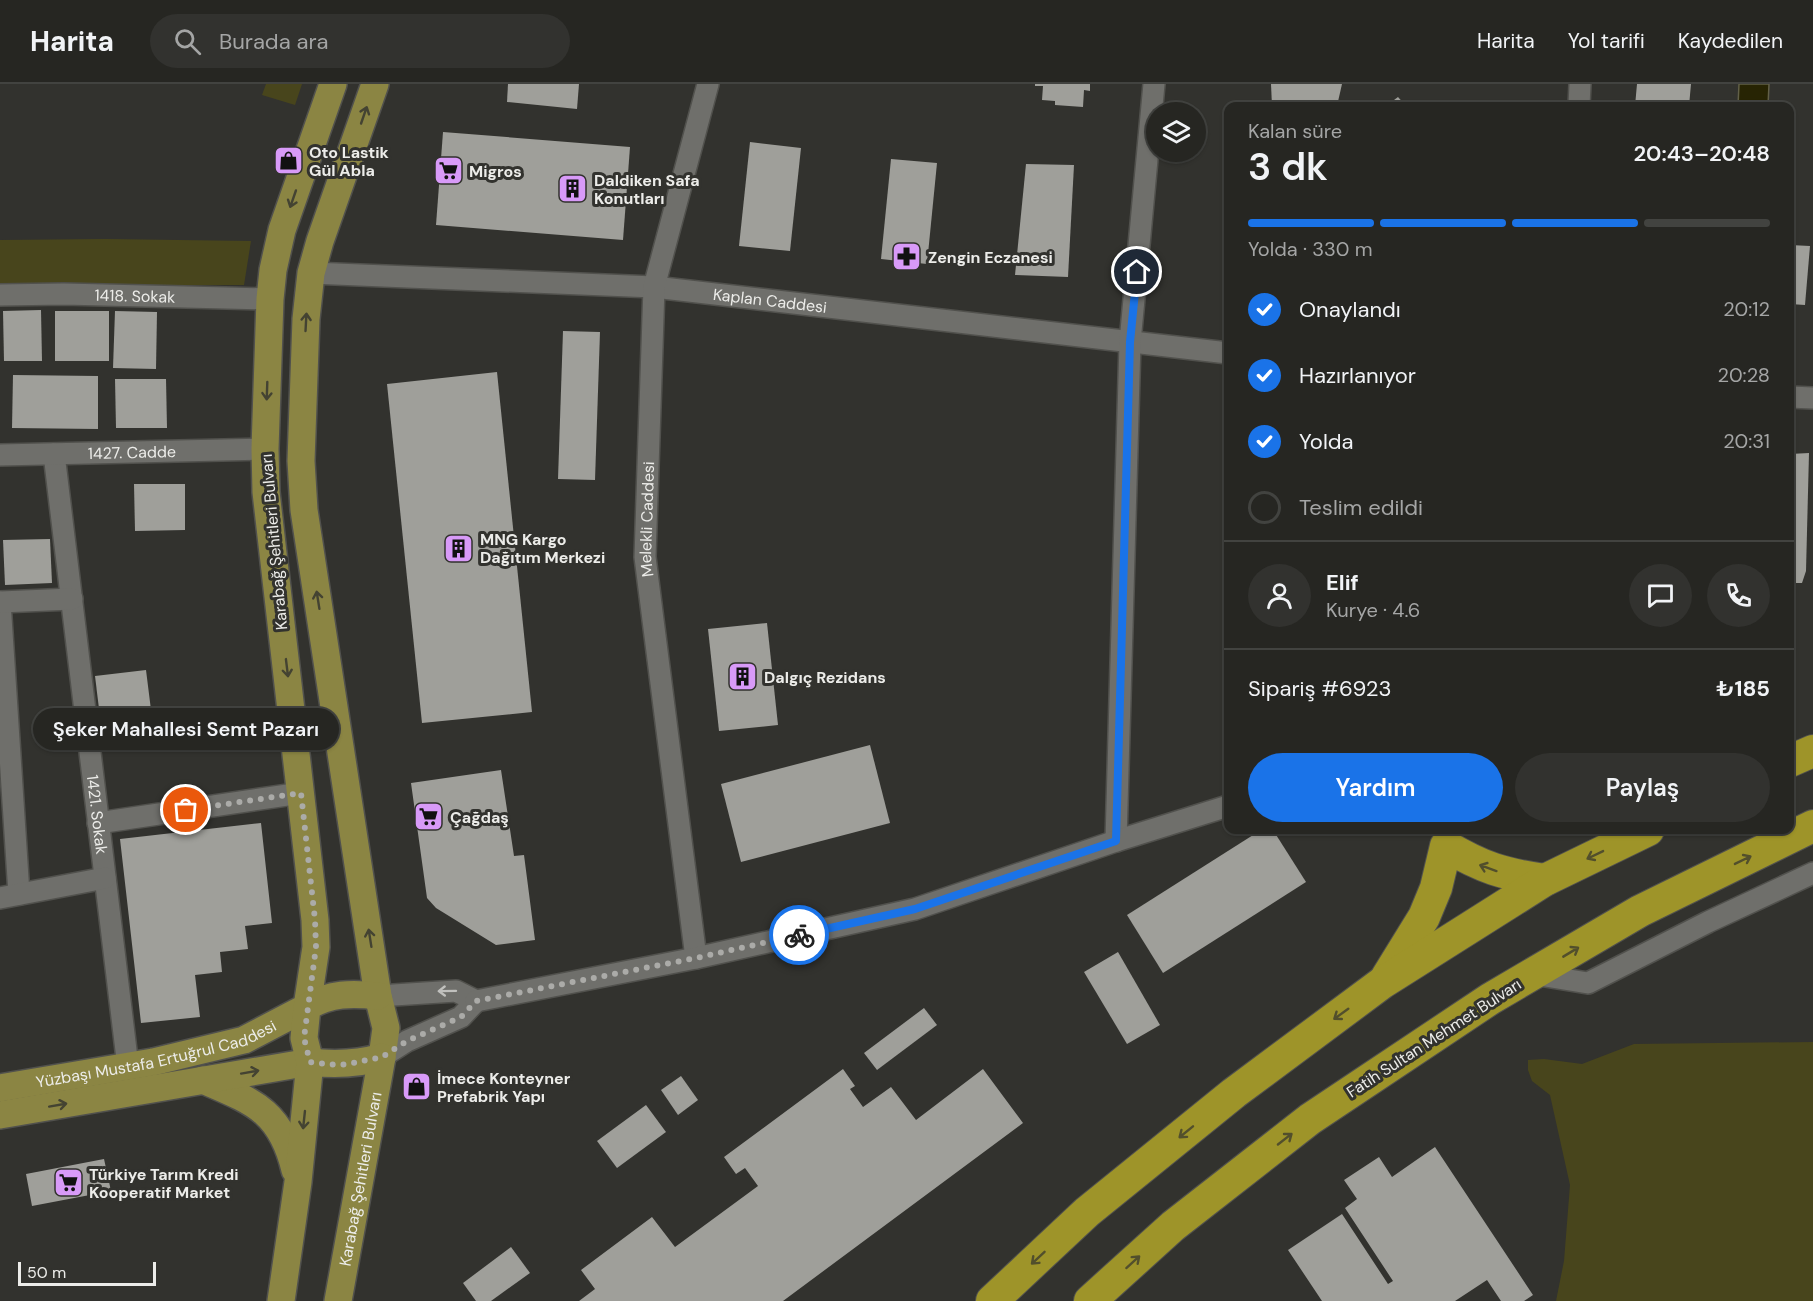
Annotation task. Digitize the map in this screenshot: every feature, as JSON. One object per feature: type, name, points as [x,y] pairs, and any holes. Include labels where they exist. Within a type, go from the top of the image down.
[{"type":"highway","points":[[1794,759],[1813,751]]},
{"type":"highway","name":"Fatih Sultan Mehmet Bulvarı","points":[[1090,1301],[1173,1226],[1310,1119],[1490,999],[1640,911],[1813,826]]},
{"type":"highway","points":[[992,1301],[1096,1204],[1234,1093],[1382,983],[1545,880],[1640,834]]},
{"type":"highway","points":[[1444,838],[1472,861],[1492,870],[1545,880]]},
{"type":"highway","points":[[1382,983],[1424,917],[1436,888],[1444,838]]},
{"type":"main road","name":"Karabağ Şehitleri Bulvarı","points":[[280,1301],[298,1182],[310,1062],[304,1038],[316,947],[315,920],[266,492],[265,449],[270,298],[274,261],[282,230],[333,84]]},
{"type":"main road","name":"Karabağ Şehitleri Bulvarı","points":[[338,1301],[386,1028],[378,996],[302,485],[306,319],[311,273],[320,241],[375,84]]},
{"type":"main road","points":[[307,1007],[320,999],[332,996],[358,994],[378,996]]},
{"type":"main road","name":"Yüzbaşı Mustafa Ertuğrul Caddesi","points":[[0,1088],[128,1067],[244,1040],[307,1007]]},
{"type":"main road","points":[[310,1062],[336,1065],[382,1057]]},
{"type":"main road","name":"Yüzbaşı Mustafa Ertuğrul Caddesi","points":[[0,1115],[310,1062]]},
{"type":"main road","points":[[203,1080],[258,1106],[273,1120],[285,1136],[298,1182]]},
{"type":"street","name":"Melekli Caddesi","points":[[696,958],[645,557],[654,287],[708,84]]},
{"type":"street","points":[[1116,841],[1130,342],[1154,84]]},
{"type":"street","points":[[1579,102],[1580,84]]},
{"type":"street","name":"Kaplan Caddesi","points":[[311,273],[654,287],[1224,352]]},
{"type":"street","name":"1418. Sokak","points":[[0,295],[270,298]]},
{"type":"street","points":[[1794,397],[1813,398]]},
{"type":"street","name":"1427. Cadde","points":[[0,455],[265,449]]},
{"type":"street","name":"1421. Sokak","points":[[54,454],[128,1067]]},
{"type":"street","points":[[72,599],[0,602],[9,896],[105,878]]},
{"type":"street","points":[[98,823],[301,793]]},
{"type":"street","points":[[382,1057],[407,1041],[461,1017],[476,1001],[696,958],[915,909],[1224,807]]},
{"type":"street","points":[[1533,974],[1587,983],[1708,921],[1813,873]]},
{"type":"street","points":[[378,996],[456,991],[476,1001]]},
{"type":"shaded area","points":[[266,84],[302,84],[295,105],[262,95]]},
{"type":"shaded area","points":[[1739,84],[1769,84],[1768,102],[1738,102]]},
{"type":"shaded area","points":[[0,240],[251,241],[244,285],[0,286]]},
{"type":"shaded area","points":[[1813,1042],[1813,1301],[1556,1301],[1564,1261],[1570,1185],[1550,1095],[1532,1081],[1528,1070],[1528,1060],[1544,1059],[1582,1064],[1634,1044]]},
{"type":"building","points":[[508,84],[579,84],[577,109],[507,102]]},
{"type":"building","points":[[1035,84],[1090,84],[1090,91],[1084,90],[1083,107],[1055,105],[1055,101],[1042,100],[1043,86],[1035,86]]},
{"type":"building","points":[[1271,84],[1342,84],[1338,102],[1272,102]]},
{"type":"building","points":[[1637,84],[1691,84],[1689,102],[1635,102]]},
{"type":"building","points":[[1398,97],[1402,102],[1391,102]]},
{"type":"building","points":[[443,132],[630,147],[623,240],[436,225]]},
{"type":"building","points":[[750,142],[801,148],[790,251],[739,246]]},
{"type":"building","points":[[891,159],[937,163],[927,264],[881,259]]},
{"type":"building","points":[[1026,164],[1074,165],[1068,277],[1015,275]]},
{"type":"building","points":[[1794,245],[1810,246],[1805,305],[1794,304]]},
{"type":"building","points":[[41,310],[42,361],[4,361],[3,311]]},
{"type":"building","points":[[55,311],[109,311],[109,361],[55,361]]},
{"type":"building","points":[[115,311],[157,312],[156,369],[113,368]]},
{"type":"building","points":[[563,331],[600,332],[595,480],[558,479]]},
{"type":"building","name":"MNG Kargo Dağıtım Merkezi","points":[[497,372],[532,712],[422,723],[387,384]]},
{"type":"building","points":[[13,375],[98,376],[98,429],[12,428]]},
{"type":"building","points":[[115,379],[166,379],[167,428],[116,428]]},
{"type":"building","points":[[1809,453],[1806,571],[1802,583],[1794,583],[1794,454]]},
{"type":"building","points":[[134,484],[185,484],[185,530],[135,531]]},
{"type":"building","points":[[50,539],[52,583],[5,585],[3,540]]},
{"type":"building","name":"Dalgıç Rezidans","points":[[767,623],[778,725],[719,731],[708,629]]},
{"type":"building","points":[[146,670],[152,718],[101,725],[95,676]]},
{"type":"building","points":[[870,745],[890,823],[741,862],[721,784]]},
{"type":"building","points":[[501,770],[514,856],[524,855],[535,940],[496,945],[436,908],[427,898],[411,783]]},
{"type":"building","points":[[261,823],[272,923],[245,926],[248,949],[220,952],[222,972],[195,975],[200,1017],[141,1023],[120,839]]},
{"type":"building","points":[[1255,834],[1276,834],[1306,882],[1163,973],[1127,915]]},
{"type":"building","points":[[1118,952],[1160,1025],[1127,1044],[1084,972]]},
{"type":"building","points":[[924,1008],[937,1025],[877,1070],[864,1053]]},
{"type":"building","points":[[843,1069],[855,1086],[850,1089],[863,1107],[891,1087],[916,1120],[983,1069],[1023,1123],[783,1301],[579,1301],[595,1289],[581,1270],[652,1217],[675,1247],[758,1186],[745,1168],[736,1174],[724,1157]]},
{"type":"building","points":[[681,1076],[698,1100],[678,1115],[661,1090]]},
{"type":"building","points":[[646,1105],[666,1132],[617,1168],[597,1141]]},
{"type":"building","points":[[1435,1147],[1533,1295],[1524,1301],[1501,1301],[1487,1280],[1455,1301],[1322,1301],[1288,1250],[1342,1214],[1388,1284],[1393,1281],[1345,1208],[1357,1199],[1344,1180],[1379,1157],[1392,1177]]},
{"type":"building","name":"Türkiye Tarım Kredi Kooperatif Market","points":[[104,1159],[111,1191],[32,1206],[26,1174]]},
{"type":"building","points":[[511,1247],[530,1273],[491,1301],[476,1301],[463,1283]]},
{"type":"way so far","points":[[186,810],[301,793],[316,947],[304,1028],[310,1062],[336,1065],[359,1063],[382,1057],[407,1041],[461,1017],[476,1001],[696,958],[799,935]]},
{"type":"place","name":"Oto Lastik Gül Abla","points":[[288,161]]},
{"type":"place","name":"Migros","points":[[448,171]]},
{"type":"place","name":"Daldiken Safa Konutları","points":[[573,189]]},
{"type":"place","name":"Zengin Eczanesi","points":[[907,257]]},
{"type":"place","name":"MNG Kargo Dağıtım Merkezi","points":[[459,548]]},
{"type":"place","name":"Dalgıç Rezidans","points":[[743,677]]},
{"type":"place","name":"Şeker Mahallesi Semt Pazarı","points":[[186,810]]},
{"type":"place","name":"Çağdaş","points":[[429,817]]},
{"type":"place","name":"İmece Konteyner Prefabrik Yapı","points":[[416,1087]]},
{"type":"place","name":"Türkiye Tarım Kredi Kooperatif Market","points":[[68,1183]]},
{"type":"route","points":[[799,935],[915,909],[1116,841],[1130,342],[1137,272]]}]
